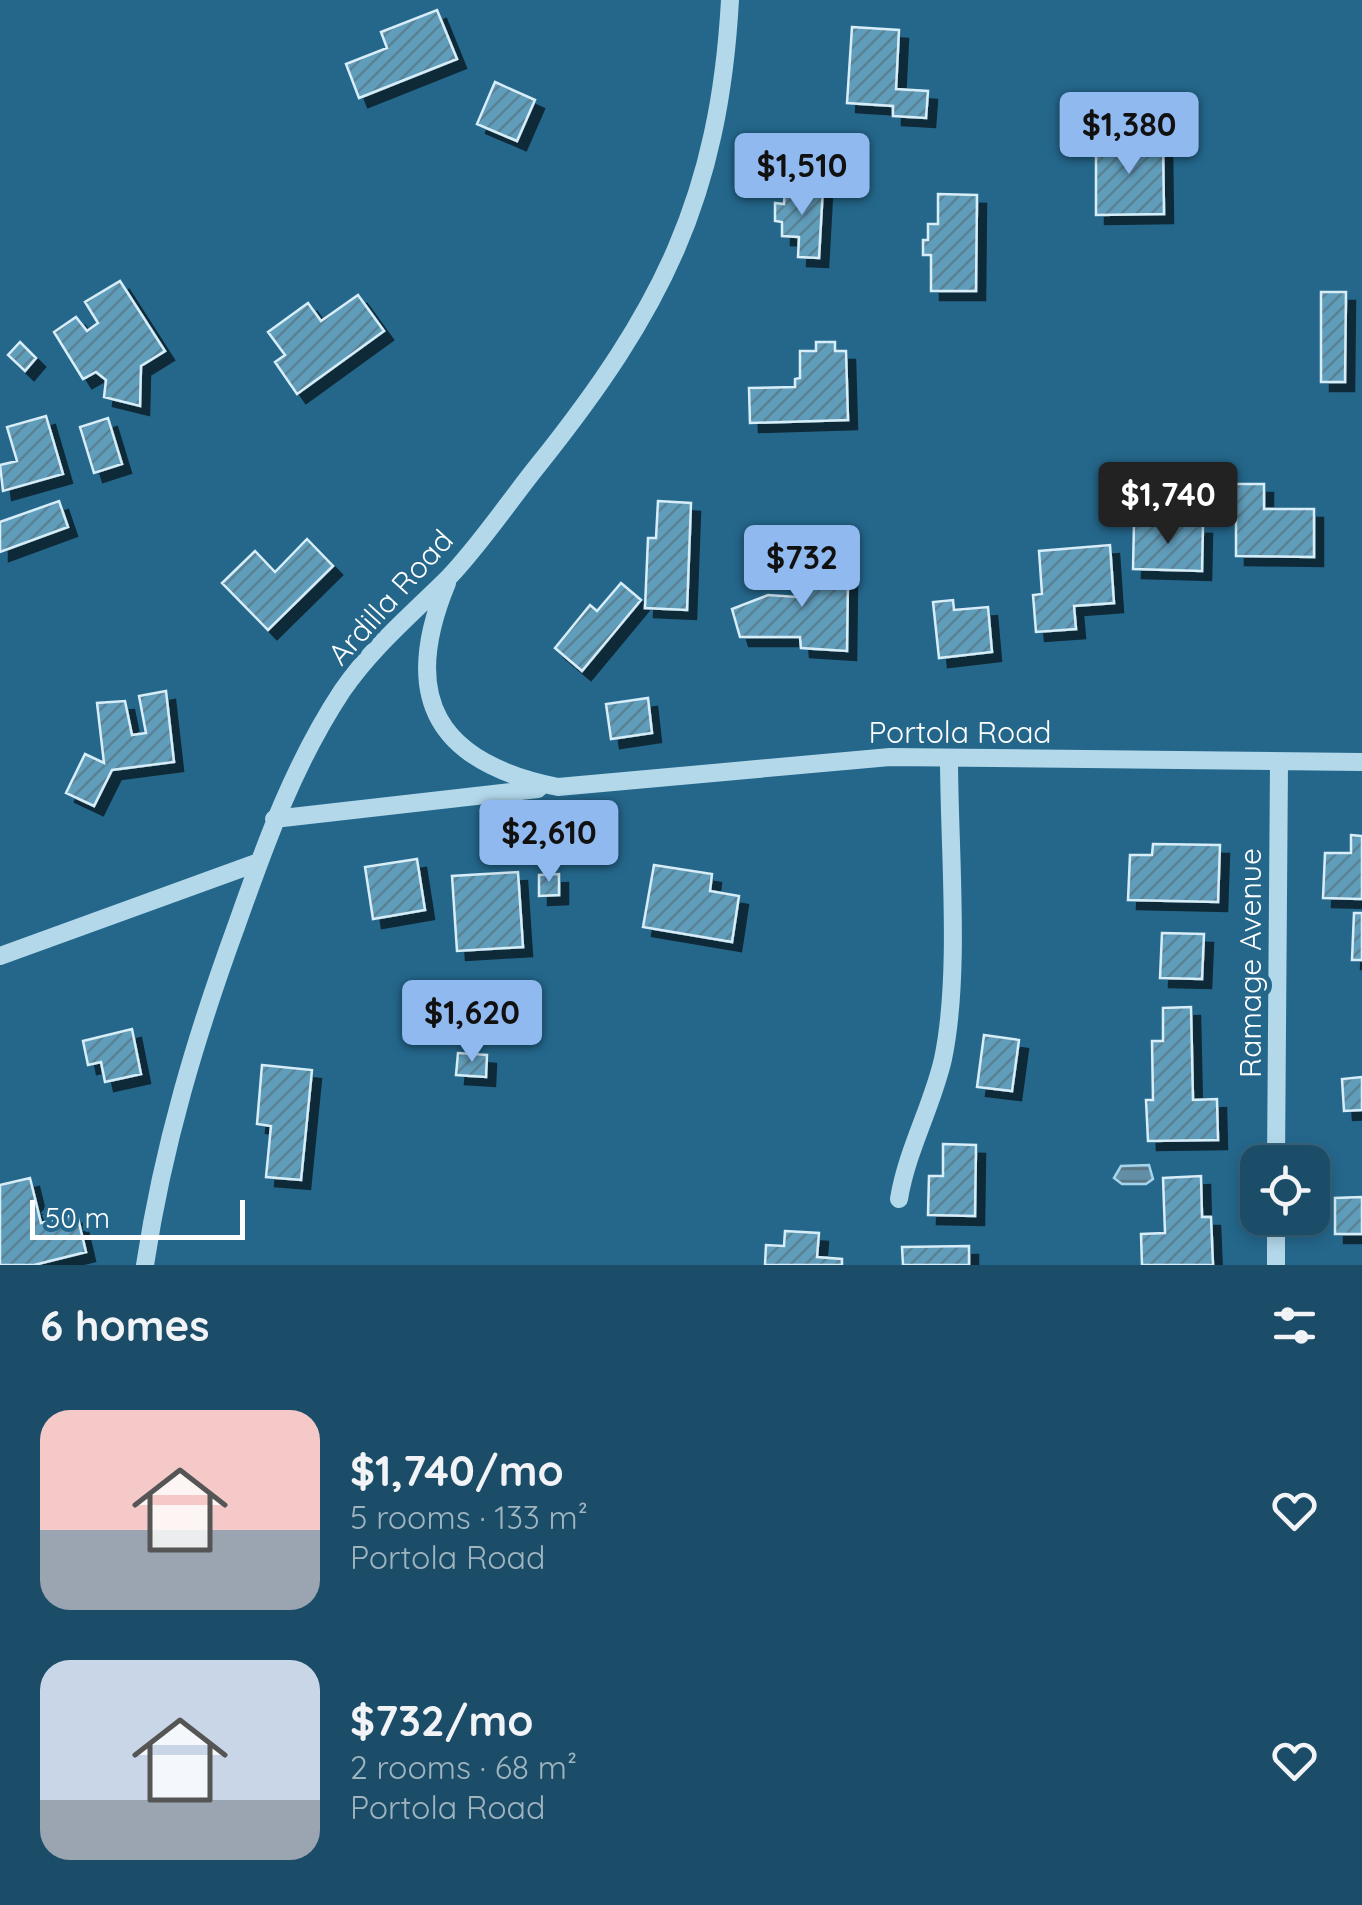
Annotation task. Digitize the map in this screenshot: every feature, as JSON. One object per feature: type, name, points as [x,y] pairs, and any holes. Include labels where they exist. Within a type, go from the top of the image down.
[{"type":"street","name":"Ardilla Road","points":[[146,1265],[158,1178],[189,1058],[274,819],[299,764],[344,689],[395,624],[450,575],[585,409],[654,303],[678,247],[718,122],[730,0]]},
{"type":"street","name":"Portola Road","points":[[450,575],[435,612],[426,659],[426,684],[435,708],[463,750],[483,765],[519,779],[558,787]]},
{"type":"street","name":"Portola Road","points":[[274,819],[558,787],[890,757],[1362,762]]},
{"type":"street","points":[[898,1199],[906,1159],[942,1060],[950,994],[949,758]]},
{"type":"street","name":"Ramage Avenue","points":[[1276,1145],[1279,763]]},
{"type":"street","points":[[0,956],[259,862]]},
{"type":"street","points":[[1276,1235],[1276,1265]]},
{"type":"water","points":[[1149,1165],[1153,1179],[1146,1184],[1122,1184],[1114,1178],[1121,1166]]},
{"type":"building","points":[[437,10],[457,59],[359,98],[346,64],[387,48],[381,32]]},
{"type":"building","points":[[852,27],[899,30],[896,89],[928,91],[926,118],[893,116],[893,106],[847,103]]},
{"type":"building","points":[[495,82],[535,100],[517,141],[477,124]]},
{"type":"building","points":[[1134,138],[1134,142],[1163,141],[1164,214],[1096,215],[1096,139]]},
{"type":"building","points":[[785,185],[823,187],[819,258],[798,257],[799,237],[782,236],[782,222],[775,221],[775,203],[784,204]]},
{"type":"building","points":[[938,194],[977,195],[976,291],[931,291],[931,255],[923,255],[923,240],[928,240],[928,224],[938,224]]},
{"type":"building","points":[[120,281],[165,351],[141,366],[140,406],[104,397],[106,380],[96,372],[83,379],[54,332],[76,317],[87,331],[98,323],[85,302]]},
{"type":"building","points":[[1321,292],[1346,292],[1345,382],[1321,382]]},
{"type":"building","points":[[358,295],[384,331],[297,394],[275,362],[285,355],[268,332],[308,303],[321,321]]},
{"type":"building","points":[[20,342],[36,358],[25,371],[8,355]]},
{"type":"building","points":[[816,342],[835,342],[835,351],[846,351],[848,420],[750,423],[749,388],[795,387],[795,379],[800,378],[800,351],[816,351]]},
{"type":"building","points":[[46,416],[63,474],[3,491],[0,465],[17,461],[7,427]]},
{"type":"building","points":[[108,418],[122,464],[94,473],[80,427]]},
{"type":"building","points":[[1236,484],[1264,484],[1264,509],[1314,509],[1314,557],[1236,556]]},
{"type":"building","points":[[59,501],[68,527],[0,552],[0,522]]},
{"type":"building","points":[[658,501],[691,503],[687,610],[645,608],[648,538],[656,538]]},
{"type":"building","points":[[1134,523],[1203,525],[1202,571],[1133,569]]},
{"type":"building","points":[[307,539],[333,566],[268,630],[222,583],[255,551],[275,572]]},
{"type":"building","points":[[1110,545],[1114,603],[1074,606],[1076,629],[1036,632],[1033,595],[1042,594],[1039,551]]},
{"type":"building","points":[[796,560],[835,561],[832,582],[848,578],[847,651],[801,648],[800,637],[740,637],[732,609],[768,595],[797,597]]},
{"type":"building","points":[[621,583],[641,600],[582,671],[555,648],[590,605],[597,611]]},
{"type":"building","points":[[953,600],[954,610],[988,607],[992,652],[939,658],[933,602]]},
{"type":"building","points":[[166,691],[174,762],[112,770],[94,806],[66,793],[85,754],[104,763],[97,703],[125,701],[132,735],[146,733],[139,696]]},
{"type":"building","points":[[648,698],[652,733],[611,739],[606,704]]},
{"type":"building","points":[[1351,835],[1362,836],[1362,899],[1323,898],[1325,853],[1351,853]]},
{"type":"building","points":[[1153,844],[1220,845],[1218,902],[1128,900],[1130,855],[1152,855]]},
{"type":"building","points":[[417,859],[425,910],[373,919],[365,867]]},
{"type":"building","points":[[654,865],[712,874],[710,891],[739,896],[732,942],[643,927]]},
{"type":"building","points":[[518,872],[523,947],[457,951],[452,876]]},
{"type":"building","points":[[559,874],[559,895],[539,896],[539,875]]},
{"type":"building","points":[[1354,913],[1362,913],[1362,960],[1352,960]]},
{"type":"building","points":[[1162,933],[1204,934],[1202,979],[1160,978]]},
{"type":"building","points":[[1191,1007],[1193,1100],[1217,1099],[1218,1140],[1148,1141],[1146,1100],[1153,1100],[1152,1041],[1163,1041],[1163,1008]]},
{"type":"building","points":[[132,1029],[141,1074],[105,1082],[101,1062],[88,1065],[83,1041]]},
{"type":"building","points":[[984,1035],[1019,1040],[1012,1091],[977,1087]]},
{"type":"building","points":[[458,1053],[487,1055],[486,1077],[456,1075]]},
{"type":"building","points":[[262,1065],[312,1070],[301,1180],[266,1177],[271,1126],[257,1124]]},
{"type":"building","points":[[1362,1077],[1362,1110],[1344,1111],[1342,1079]]},
{"type":"building","points":[[943,1144],[976,1145],[975,1216],[928,1215],[929,1176],[943,1176]]},
{"type":"building","points":[[1201,1176],[1202,1217],[1211,1217],[1213,1265],[1142,1265],[1141,1234],[1165,1233],[1163,1178]]},
{"type":"building","points":[[30,1178],[41,1223],[77,1214],[86,1252],[34,1265],[0,1265],[0,1185]]},
{"type":"building","points":[[1362,1197],[1362,1234],[1335,1234],[1335,1198]]},
{"type":"building","points":[[785,1231],[819,1233],[817,1257],[842,1259],[842,1265],[765,1265],[766,1245],[784,1246]]},
{"type":"building","points":[[969,1246],[969,1265],[903,1265],[902,1247]]}]
